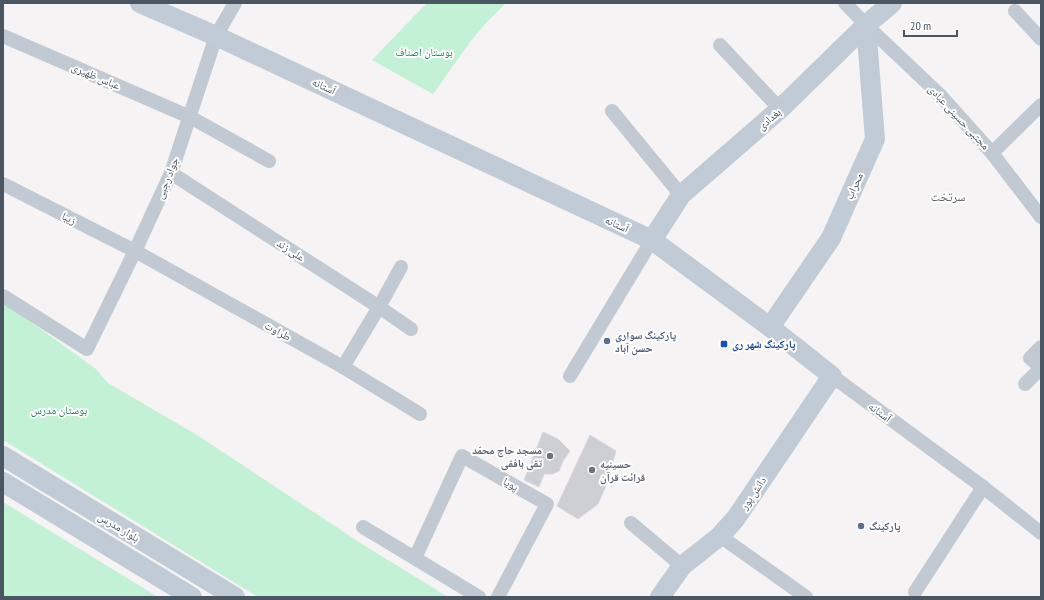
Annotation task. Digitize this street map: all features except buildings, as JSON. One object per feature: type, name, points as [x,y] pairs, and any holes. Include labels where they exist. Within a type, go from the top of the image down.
[{"type":"street","name":"آستانه","points":[[140,3],[216,36],[652,240],[770,327],[832,376],[983,487],[1041,533]]},
{"type":"street","name":"جواد رجبی","points":[[3,296],[87,349],[171,173],[216,36],[235,3]]},
{"type":"street","name":"مجتبی حسینی عبادی","points":[[845,3],[866,25],[940,94],[992,153],[1041,217]]},
{"type":"street","name":"بغدادی","points":[[652,240],[681,195],[780,109],[866,25],[892,3]]},
{"type":"street","points":[[1015,12],[1041,39]]},
{"type":"street","name":"محراب","points":[[770,327],[831,238],[875,139],[866,25]]},
{"type":"street","name":"عباس ظهیری","points":[[3,36],[190,116],[269,161]]},
{"type":"street","points":[[720,45],[780,109]]},
{"type":"street","points":[[992,153],[1041,105]]},
{"type":"street","points":[[612,111],[681,195]]},
{"type":"street","name":"علی زند","points":[[171,173],[411,329]]},
{"type":"street","name":"زیبا","points":[[3,184],[135,251]]},
{"type":"street","points":[[570,376],[652,240]]},
{"type":"street","name":"طراوت","points":[[135,251],[343,367],[420,414]]},
{"type":"street","points":[[343,367],[401,267]]},
{"type":"street","points":[[1025,384],[1041,367],[1030,358],[1041,347]]},
{"type":"street","name":"دانش پور","points":[[660,597],[682,566],[720,536],[736,518],[832,376]]},
{"type":"street","name":"بلوار مدرس","points":[[3,456],[235,597]]},
{"type":"street","name":"پویا","points":[[415,558],[462,456],[547,504],[498,597]]},
{"type":"street","name":"بلوار مدرس","points":[[3,482],[192,597]]},
{"type":"street","points":[[916,592],[983,487]]},
{"type":"street","points":[[631,523],[682,566]]},
{"type":"street","points":[[363,527],[479,597]]},
{"type":"street","points":[[720,536],[806,597]]},
{"type":"green space","name":"بوستان اصناف","points":[[427,3],[506,3],[470,42],[433,94],[372,60]]},
{"type":"green space","name":"بوستان مدرس","points":[[3,302],[96,369],[108,383],[197,435],[362,544],[448,597],[258,597],[3,440]]},
{"type":"green space","points":[[3,502],[158,597],[3,597]]},
{"type":"place","name":"پارکینگ سواری حسن آباد","points":[[607,341]]},
{"type":"place","name":"پارکینگ شهر ری","points":[[724,344]]},
{"type":"place","name":"مسجد حاج محمّد تقی بافقی","points":[[550,456]]},
{"type":"place","name":"حسینیه قرائت قرآن","points":[[592,470]]},
{"type":"place","name":"پارکینگ","points":[[861,526]]},
{"type":"district","name":"سرتخت","points":[[948,196]]}]
